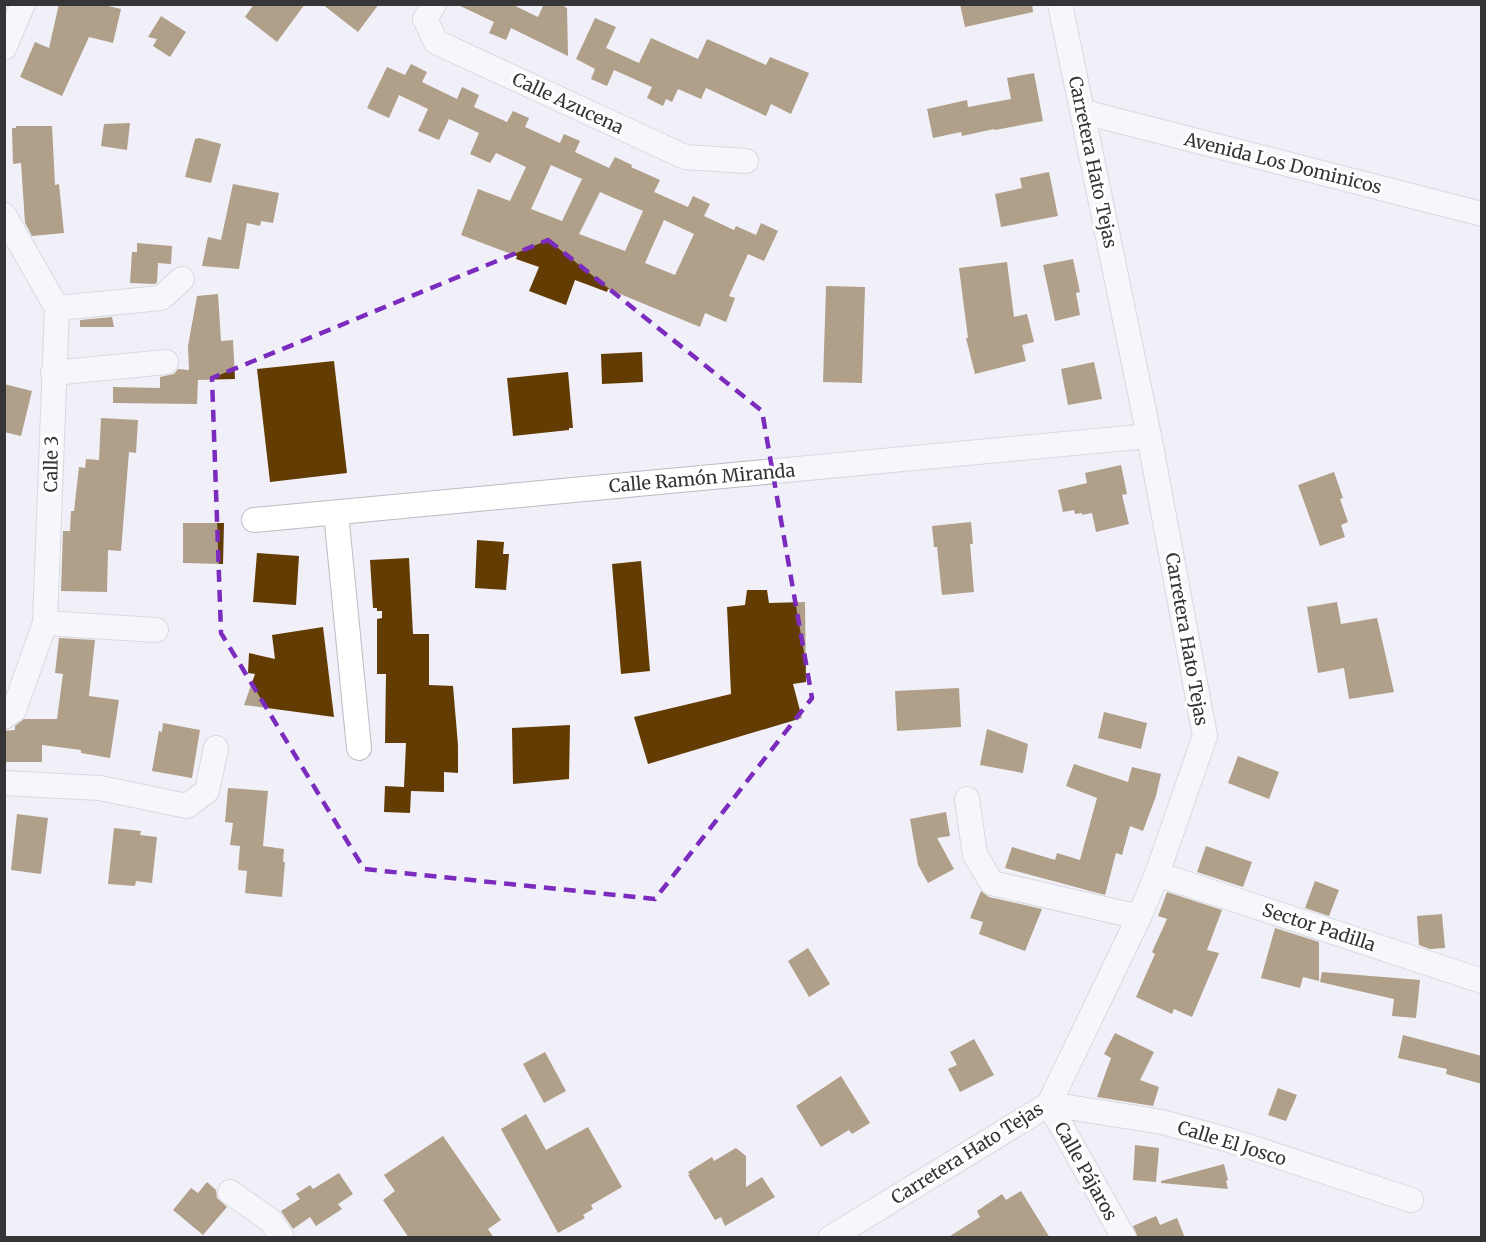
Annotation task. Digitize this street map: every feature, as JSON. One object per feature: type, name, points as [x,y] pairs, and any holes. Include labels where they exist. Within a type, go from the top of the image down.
[{"type":"street","points":[[4,48],[23,4]]},
{"type":"street","name":"Calle Azucena","points":[[434,4],[425,19],[436,42],[685,157],[746,161]]},
{"type":"street","name":"Carretera Hato Tejas","points":[[831,1238],[1049,1104],[1157,874],[1205,736],[1149,436],[1060,4]]},
{"type":"street","name":"Avenida Los Dominicos","points":[[1084,112],[1482,214]]},
{"type":"street","points":[[4,216],[57,308],[161,298],[182,279]]},
{"type":"street","name":"Calle 3","points":[[4,717],[14,710],[45,623],[57,308]]},
{"type":"street","points":[[53,373],[166,362]]},
{"type":"street","name":"Calle Ramón Miranda","points":[[254,520],[1149,436]]},
{"type":"street","points":[[336,513],[359,748]]},
{"type":"street","points":[[45,623],[156,630]]},
{"type":"street","points":[[4,783],[100,788],[187,806],[207,791],[216,748]]},
{"type":"street","points":[[967,799],[975,855],[993,883],[1138,917]]},
{"type":"street","name":"Sector Padilla","points":[[1157,874],[1482,981]]},
{"type":"street","name":"Calle El Josco","points":[[1049,1104],[1162,1122],[1229,1140],[1411,1200]]},
{"type":"street","name":"Calle Pájaros","points":[[1049,1104],[1124,1238]]},
{"type":"street","points":[[230,1192],[271,1221],[282,1238]]},
{"type":"highlighted area","points":[[548,240],[762,411],[812,698],[655,899],[364,869],[221,633],[212,378]]},
{"type":"building","points":[[59,4],[100,4],[121,9],[113,43],[89,37],[62,96],[20,77],[35,42],[49,48]]},
{"type":"building","points":[[254,4],[305,4],[277,42],[245,17]]},
{"type":"building","points":[[322,4],[379,4],[358,32]]},
{"type":"building","points":[[456,4],[511,4],[538,17],[544,4],[560,4],[567,8],[568,56],[511,28],[506,40],[489,33],[494,22]]},
{"type":"building","points":[[960,4],[1032,4],[1033,12],[965,27]]},
{"type":"building","points":[[161,16],[186,32],[170,57],[153,46],[157,39],[148,37]]},
{"type":"building","points":[[595,18],[616,27],[606,48],[639,63],[651,38],[698,59],[707,39],[766,65],[770,57],[809,73],[791,114],[771,104],[766,116],[706,88],[701,99],[678,89],[672,102],[666,99],[663,106],[647,98],[652,87],[614,70],[607,86],[591,79],[595,69],[576,59]]},
{"type":"building","points":[[411,64],[427,72],[422,82],[457,99],[462,87],[479,95],[474,107],[507,122],[513,111],[529,118],[525,127],[560,143],[564,134],[580,141],[575,152],[609,168],[615,157],[632,165],[631,167],[660,180],[654,192],[688,207],[693,196],[710,204],[704,216],[734,230],[736,226],[756,235],[761,223],[778,231],[764,261],[748,254],[729,296],[735,298],[726,322],[705,313],[700,327],[608,289],[607,292],[575,280],[566,305],[529,291],[539,267],[516,259],[517,256],[461,235],[478,189],[510,201],[526,167],[496,153],[490,163],[470,154],[479,133],[449,119],[439,140],[418,131],[428,109],[399,95],[389,118],[367,108],[387,67],[405,75]],"holes":[[[551,165],[582,179],[562,221],[531,209]],[[600,192],[643,211],[625,251],[579,234]],[[664,220],[694,234],[675,275],[645,263]]]},
{"type":"building","points":[[1034,73],[1043,121],[962,136],[961,132],[933,138],[927,109],[967,100],[968,107],[1011,99],[1007,78]]},
{"type":"building","points":[[130,123],[127,150],[101,146],[104,124]]},
{"type":"building","points":[[52,126],[55,185],[59,184],[64,233],[32,236],[25,223],[21,163],[13,164],[12,128]]},
{"type":"building","points":[[195,139],[221,144],[211,183],[185,177]]},
{"type":"building","points":[[1049,172],[1058,216],[1001,227],[995,194],[1022,188],[1020,178]]},
{"type":"building","points":[[233,184],[279,193],[273,223],[261,221],[260,226],[247,223],[239,269],[202,266],[208,237],[221,240]]},
{"type":"building","points":[[137,243],[172,246],[171,264],[158,263],[155,284],[130,283],[132,252],[137,252]]},
{"type":"building","points":[[1073,259],[1080,292],[1076,293],[1080,315],[1055,321],[1043,265]]},
{"type":"building","points":[[1007,262],[1014,317],[1027,314],[1034,342],[1022,345],[1026,361],[975,374],[966,338],[968,338],[959,268]]},
{"type":"building","points":[[826,286],[865,287],[862,383],[823,382]]},
{"type":"building","points":[[218,294],[221,341],[233,340],[235,379],[198,380],[197,404],[113,403],[113,387],[160,388],[160,377],[174,374],[178,369],[189,370],[188,346],[197,296]]},
{"type":"building","points":[[112,317],[114,327],[80,327],[80,320]]},
{"type":"building","points":[[642,352],[643,382],[602,384],[601,354]]},
{"type":"building","points":[[334,361],[347,473],[270,482],[257,369]]},
{"type":"building","points":[[1094,362],[1102,399],[1068,405],[1061,369]]},
{"type":"building","points":[[568,372],[573,428],[513,436],[507,378]]},
{"type":"building","points":[[4,384],[32,391],[21,436],[4,432]]},
{"type":"building","points":[[101,418],[138,420],[136,453],[129,452],[121,551],[108,550],[107,592],[61,591],[63,531],[70,531],[79,467],[85,468],[86,459],[99,460]]},
{"type":"building","points":[[1121,465],[1127,494],[1122,495],[1129,524],[1096,532],[1092,513],[1075,514],[1074,510],[1063,512],[1058,490],[1087,483],[1085,473]]},
{"type":"building","points":[[1334,472],[1348,522],[1341,525],[1345,537],[1320,546],[1298,485]]},
{"type":"building","points":[[971,522],[973,544],[970,544],[974,592],[942,595],[937,547],[934,547],[932,526]]},
{"type":"building","points":[[183,523],[224,523],[223,564],[183,563]]},
{"type":"building","points":[[477,540],[504,542],[503,554],[509,554],[506,590],[475,588]]},
{"type":"building","points":[[257,553],[299,556],[296,605],[253,602]]},
{"type":"building","points":[[409,558],[413,634],[429,634],[429,685],[453,686],[458,773],[444,772],[444,792],[411,791],[410,813],[384,812],[385,786],[404,787],[406,743],[385,743],[386,674],[377,674],[377,619],[382,618],[382,611],[373,608],[370,560]]},
{"type":"building","points":[[641,561],[650,671],[621,674],[612,564]]},
{"type":"building","points":[[747,590],[767,590],[769,603],[805,602],[806,682],[793,684],[802,718],[648,764],[634,717],[731,694],[727,607],[745,605]]},
{"type":"building","points":[[1337,602],[1341,624],[1377,618],[1394,692],[1349,699],[1344,668],[1318,673],[1307,607]]},
{"type":"building","points":[[323,627],[334,717],[244,705],[255,674],[248,673],[249,653],[275,659],[272,635]]},
{"type":"building","points":[[59,638],[95,640],[89,696],[119,700],[110,758],[81,753],[81,750],[42,745],[42,762],[4,762],[4,731],[15,730],[15,726],[24,719],[57,719],[63,674],[55,673]]},
{"type":"building","points":[[959,688],[961,727],[897,731],[895,691]]},
{"type":"building","points":[[1104,712],[1147,723],[1141,749],[1098,738]]},
{"type":"building","points":[[163,723],[200,730],[192,778],[152,771],[159,731],[162,732]]},
{"type":"building","points":[[570,725],[569,779],[513,784],[512,728]]},
{"type":"building","points":[[987,729],[1028,744],[1023,773],[980,765]]},
{"type":"building","points":[[1238,756],[1279,772],[1269,799],[1228,783]]},
{"type":"building","points":[[1074,764],[1128,782],[1132,767],[1161,774],[1156,796],[1143,831],[1130,826],[1122,855],[1116,853],[1105,895],[1005,868],[1012,847],[1055,860],[1057,853],[1080,860],[1097,798],[1066,786]]},
{"type":"building","points":[[228,788],[268,791],[263,846],[284,849],[282,897],[245,893],[247,871],[238,870],[240,846],[230,845],[233,823],[225,822]]},
{"type":"building","points":[[946,812],[950,836],[937,838],[954,869],[928,883],[918,865],[910,819]]},
{"type":"building","points":[[17,814],[48,818],[41,874],[11,870]]},
{"type":"building","points":[[114,828],[141,831],[140,835],[157,837],[152,883],[136,881],[135,886],[108,884]]},
{"type":"building","points":[[1206,846],[1252,862],[1243,887],[1197,872]]},
{"type":"building","points":[[1315,881],[1339,890],[1329,916],[1305,908]]},
{"type":"building","points":[[981,891],[989,897],[1042,909],[1025,951],[979,934],[983,922],[970,918]]},
{"type":"building","points":[[1167,892],[1222,910],[1207,950],[1219,953],[1192,1017],[1174,1009],[1172,1014],[1136,997],[1167,919],[1158,916]]},
{"type":"building","points":[[1442,914],[1445,948],[1430,949],[1419,945],[1417,916]]},
{"type":"building","points":[[1275,928],[1319,942],[1319,981],[1303,977],[1300,988],[1261,978]]},
{"type":"building","points":[[808,948],[830,984],[809,997],[788,961]]},
{"type":"building","points":[[1322,972],[1420,980],[1416,1018],[1392,1016],[1394,999],[1320,982]]},
{"type":"building","points":[[1115,1033],[1154,1052],[1140,1080],[1159,1087],[1153,1106],[1097,1097],[1111,1058],[1104,1054]]},
{"type":"building","points":[[1403,1035],[1482,1056],[1482,1084],[1446,1074],[1447,1069],[1398,1058]]},
{"type":"building","points":[[974,1039],[994,1075],[960,1092],[948,1069],[957,1065],[950,1052]]},
{"type":"building","points":[[545,1052],[566,1091],[544,1103],[523,1064]]},
{"type":"building","points":[[841,1076],[870,1123],[852,1134],[849,1130],[821,1147],[796,1106]]},
{"type":"building","points":[[1278,1088],[1297,1095],[1286,1121],[1268,1115]]},
{"type":"building","points":[[526,1114],[546,1150],[588,1127],[622,1187],[591,1205],[593,1209],[583,1215],[585,1218],[558,1233],[501,1129]]},
{"type":"building","points":[[443,1136],[501,1220],[488,1229],[494,1238],[409,1238],[383,1200],[395,1191],[384,1175]]},
{"type":"building","points":[[1135,1145],[1159,1148],[1156,1182],[1133,1180]]},
{"type":"building","points":[[736,1148],[746,1156],[746,1187],[762,1177],[775,1197],[725,1226],[721,1217],[715,1220],[688,1172],[712,1157],[714,1161]]},
{"type":"building","points":[[1224,1164],[1228,1189],[1161,1183],[1161,1181]]},
{"type":"building","points":[[339,1173],[353,1194],[338,1204],[342,1209],[316,1226],[310,1217],[293,1229],[281,1211],[300,1199],[296,1194],[310,1185],[313,1189]]},
{"type":"building","points":[[207,1182],[216,1190],[217,1198],[227,1207],[203,1235],[173,1210],[191,1188],[198,1193]]},
{"type":"building","points":[[1021,1191],[1050,1238],[947,1238],[980,1217],[977,1211],[1002,1194],[1006,1200]]},
{"type":"building","points":[[1156,1216],[1160,1225],[1177,1218],[1185,1238],[1138,1238],[1133,1226]]}]
